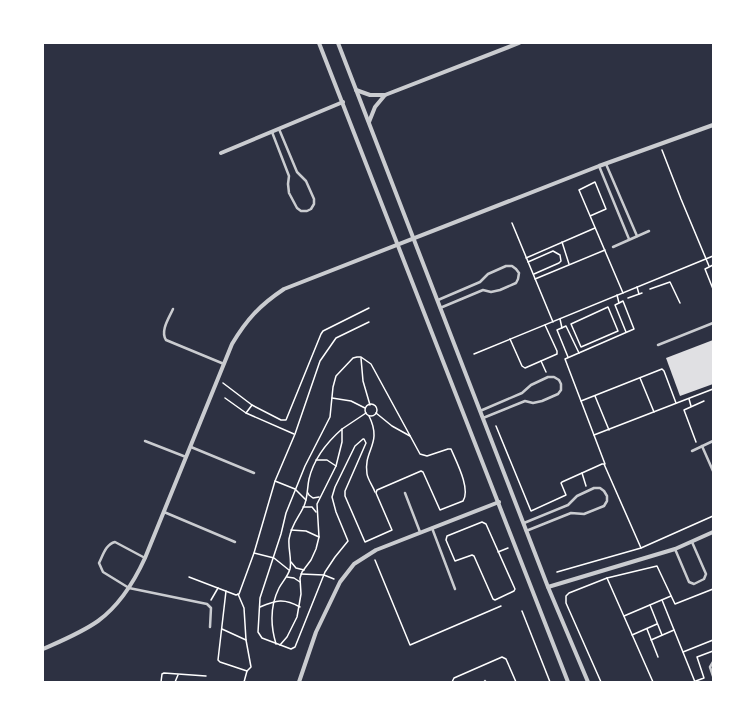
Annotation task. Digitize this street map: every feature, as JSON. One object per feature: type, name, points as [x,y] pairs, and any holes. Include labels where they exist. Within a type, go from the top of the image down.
[{"type":"street","points":[[319,43],[568,682]]},
{"type":"street","points":[[338,43],[526,531],[588,682]]},
{"type":"street","points":[[356,90],[370,95],[385,95],[519,43]]},
{"type":"street","points":[[369,122],[375,107],[385,95]]},
{"type":"street","points":[[221,152],[343,102]]},
{"type":"street","points":[[43,649],[78,633],[98,621],[114,607],[129,588],[145,558],[232,344],[242,327],[254,312],[268,300],[284,289],[413,238],[599,166],[713,125]]},
{"type":"street","points":[[299,682],[316,632],[340,582],[354,564],[372,552],[499,502]]},
{"type":"street","points":[[548,587],[675,549],[713,532]]},
{"type":"lane","points":[[272,132],[289,176],[288,188],[296,208],[301,211],[307,211],[311,209],[314,204],[314,198],[306,181],[297,172],[279,128]]},
{"type":"lane","points":[[606,164],[637,236]]},
{"type":"lane","points":[[599,166],[629,239]]},
{"type":"lane","points":[[612,247],[649,231]]},
{"type":"lane","points":[[437,300],[480,282],[488,274],[506,266],[512,266],[519,274],[516,283],[500,290],[491,292],[483,290],[440,308]]},
{"type":"lane","points":[[172,308],[164,331],[164,337],[166,340],[224,364]]},
{"type":"lane","points":[[658,345],[713,323]]},
{"type":"lane","points":[[480,411],[522,393],[531,385],[548,377],[554,377],[559,380],[561,384],[561,390],[558,394],[538,403],[525,401],[483,419]]},
{"type":"lane","points":[[145,441],[186,457]]},
{"type":"lane","points":[[692,451],[713,443]]},
{"type":"lane","points":[[190,446],[254,473]]},
{"type":"lane","points":[[702,446],[713,471]]},
{"type":"lane","points":[[524,523],[568,505],[577,496],[594,488],[600,488],[607,496],[607,501],[604,506],[584,514],[571,513],[526,531]]},
{"type":"lane","points":[[405,493],[420,532]]},
{"type":"lane","points":[[163,512],[235,542]]},
{"type":"lane","points":[[432,528],[455,589]]},
{"type":"lane","points":[[145,558],[115,542],[108,546],[99,563],[103,572],[129,588],[209,605],[211,608],[210,627]]},
{"type":"lane","points":[[675,549],[689,582],[694,584],[704,579],[706,576],[692,542]]},
{"type":"lane","points":[[713,662],[710,667],[713,676]]},
{"type":"path","points":[[660,145],[709,266]]},
{"type":"path","points":[[590,216],[606,209],[595,182],[579,190],[595,228],[605,250],[623,293]]},
{"type":"path","points":[[512,223],[553,322]]},
{"type":"path","points":[[526,258],[595,228]]},
{"type":"path","points":[[562,242],[570,264]]},
{"type":"path","points":[[535,279],[605,250]]},
{"type":"path","points":[[528,262],[553,251],[560,255],[561,260],[559,263],[533,274]]},
{"type":"path","points":[[560,255],[565,252]]},
{"type":"path","points":[[474,354],[713,256]]},
{"type":"path","points":[[713,265],[705,269],[713,289]]},
{"type":"path","points":[[652,281],[654,287]]},
{"type":"path","points":[[650,289],[668,282],[672,283],[680,303]]},
{"type":"path","points":[[637,287],[639,294]]},
{"type":"path","points":[[628,298],[642,293]]},
{"type":"path","points":[[617,295],[619,303]]},
{"type":"path","points":[[626,332],[615,306],[624,302],[635,328],[602,343],[568,357],[565,360],[605,465],[641,548]]},
{"type":"path","points":[[608,307],[618,331],[600,339],[581,347],[571,324],[608,307]]},
{"type":"path","points":[[218,379],[252,405],[281,420],[286,420],[321,334],[369,308]]},
{"type":"path","points":[[560,319],[562,328]]},
{"type":"path","points":[[244,682],[247,671],[251,667],[246,640],[244,608],[238,594],[254,553],[275,481],[295,434],[319,365],[333,341],[338,337],[369,322]]},
{"type":"path","points":[[510,339],[523,368],[525,368],[557,354],[545,325]]},
{"type":"path","points":[[568,357],[557,330],[567,326],[578,353]]},
{"type":"path","points":[[600,339],[602,343]]},
{"type":"path","points":[[361,357],[363,381],[370,404],[375,406],[376,413],[392,426],[410,436]]},
{"type":"path","points":[[365,408],[366,413],[373,424],[375,433],[374,442],[367,458],[367,476],[392,530],[365,542],[345,496],[345,491],[366,443],[363,439],[355,446],[335,487],[332,497],[336,512],[348,541],[335,557],[324,575],[294,648],[291,650],[262,638],[258,632],[260,598],[274,558],[286,513],[305,466],[330,417],[333,387],[336,376],[354,358],[361,357],[371,364],[418,451],[423,456],[427,456],[449,448],[451,449],[466,487],[464,499],[440,510],[423,472],[421,471],[377,490],[376,493]]},
{"type":"path","points":[[541,361],[548,377]]},
{"type":"path","points":[[581,401],[663,370],[676,404]]},
{"type":"path","points":[[640,378],[654,412]]},
{"type":"path","points":[[594,435],[713,390]]},
{"type":"path","points":[[594,396],[609,430]]},
{"type":"path","points":[[225,398],[246,413],[295,434]]},
{"type":"path","points":[[332,398],[351,401],[365,408]]},
{"type":"path","points":[[689,399],[690,406]]},
{"type":"path","points":[[698,448],[684,411],[690,406],[704,401]]},
{"type":"path","points":[[365,408],[370,404]]},
{"type":"path","points":[[246,413],[252,405]]},
{"type":"path","points":[[276,644],[272,623],[274,601],[281,584],[287,577],[290,570],[291,561],[289,540],[291,530],[306,500],[309,480],[316,460],[328,443],[342,429],[366,413]]},
{"type":"path","points":[[369,416],[376,413]]},
{"type":"path","points":[[496,426],[532,511],[566,495],[561,482],[602,464],[605,465]]},
{"type":"path","points":[[280,645],[293,627],[300,607],[301,574],[314,555],[319,537],[320,529],[317,504],[332,476],[340,454],[342,429]]},
{"type":"path","points":[[316,460],[327,460],[336,466]]},
{"type":"path","points":[[582,473],[588,491]]},
{"type":"path","points":[[275,481],[295,489],[306,500]]},
{"type":"path","points":[[308,491],[309,495],[313,498],[321,496]]},
{"type":"path","points":[[303,507],[312,507],[317,514]]},
{"type":"path","points":[[557,572],[641,548],[713,516]]},
{"type":"path","points":[[484,522],[498,552],[515,591],[495,600],[493,599],[474,556],[472,555],[455,560],[446,537],[484,522]]},
{"type":"path","points":[[291,530],[306,531],[319,537]]},
{"type":"path","points":[[498,552],[515,544]]},
{"type":"path","points":[[372,552],[410,645],[501,606]]},
{"type":"path","points":[[254,553],[274,558],[290,570]]},
{"type":"path","points":[[291,561],[296,568],[304,570]]},
{"type":"path","points":[[601,682],[565,600],[566,596],[573,591],[607,578],[657,566],[675,604],[713,589]]},
{"type":"path","points":[[301,574],[324,575],[340,582]]},
{"type":"path","points":[[189,577],[236,595],[238,594]]},
{"type":"path","points":[[287,577],[294,578],[300,582]]},
{"type":"path","points":[[607,578],[653,682]]},
{"type":"path","points":[[209,605],[218,588]]},
{"type":"path","points":[[226,591],[218,658],[219,661],[247,671]]},
{"type":"path","points":[[624,616],[671,596]]},
{"type":"path","points":[[662,600],[694,682],[704,678],[697,657],[713,651]]},
{"type":"path","points":[[260,607],[274,601],[287,601],[300,607]]},
{"type":"path","points":[[650,605],[662,635]]},
{"type":"path","points":[[522,611],[550,682]]},
{"type":"path","points":[[632,635],[657,624]]},
{"type":"path","points":[[222,629],[246,640]]},
{"type":"path","points":[[647,629],[658,657]]},
{"type":"path","points":[[651,640],[674,630]]},
{"type":"path","points":[[683,652],[713,640]]},
{"type":"path","points":[[452,682],[454,678],[504,657],[516,682]]},
{"type":"path","points":[[161,682],[163,674],[206,676]]},
{"type":"path","points":[[169,682],[173,682],[178,675]]},
{"type":"building","points":[[713,340],[713,384],[680,396],[666,358]]}]
